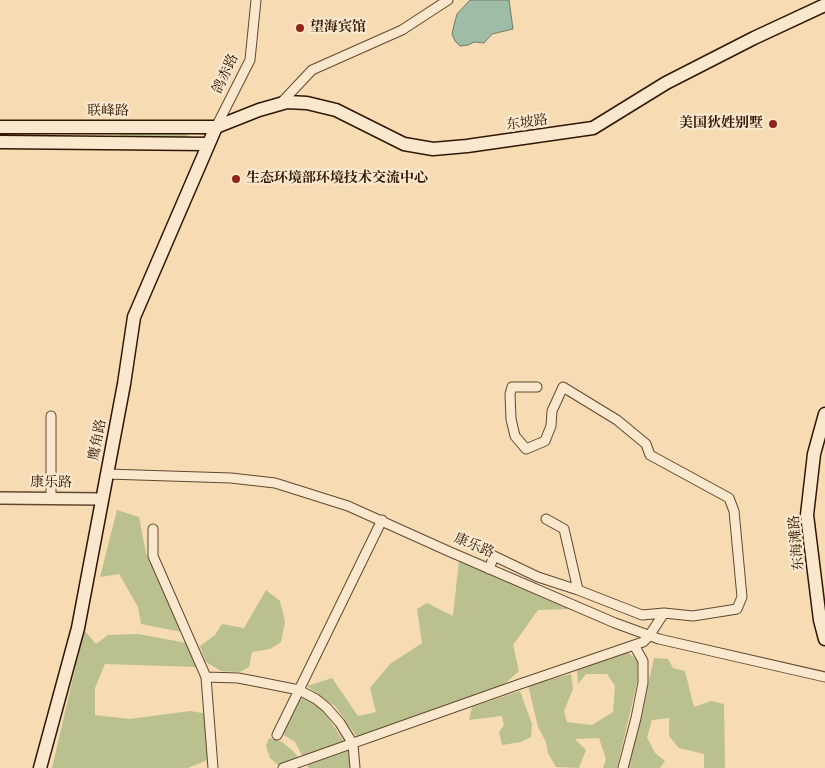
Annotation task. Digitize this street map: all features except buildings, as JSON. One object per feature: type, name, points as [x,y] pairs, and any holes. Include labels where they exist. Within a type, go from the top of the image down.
[{"type":"main road","name":"东坡路","points":[[216,127],[259,110],[287,102],[307,103],[336,110],[404,144],[433,149],[593,128],[682,75],[754,38],[825,6]]},
{"type":"main road","name":"联峰路","points":[[0,127],[216,127]]},
{"type":"main road","name":"鹰角路","points":[[40,768],[78,628],[134,317],[216,127]]},
{"type":"main road","points":[[0,142],[208,144]]},
{"type":"main road","name":"东海滩路","points":[[825,414],[814,454],[807,515],[820,620],[825,639]]},
{"type":"street","name":"鸽赤路","points":[[216,127],[250,60],[256,0]]},
{"type":"street","points":[[280,104],[312,70],[402,30],[448,0]]},
{"type":"street","points":[[489,569],[494,556],[538,577],[578,590],[642,615],[664,613],[693,616],[737,609],[742,597],[734,511],[729,498],[650,455],[646,444],[617,420],[563,386],[552,411],[551,426],[545,441],[526,448],[515,436],[511,419],[510,394],[512,387],[537,387]]},
{"type":"street","points":[[51,416],[51,498]]},
{"type":"street","name":"康乐路","points":[[107,474],[231,478],[275,483],[348,506],[489,569],[649,636],[698,649],[825,677]]},
{"type":"street","name":"康乐路","points":[[0,498],[102,499]]},
{"type":"street","points":[[546,519],[564,529],[578,590]]},
{"type":"street","points":[[277,735],[382,520]]},
{"type":"street","points":[[153,529],[153,556],[206,677],[213,768]]},
{"type":"street","points":[[283,768],[643,642],[664,613]]},
{"type":"street","points":[[623,768],[642,683],[643,661],[634,645]]},
{"type":"street","points":[[206,677],[238,678],[299,690],[326,707],[340,723],[353,744],[355,768]]},
{"type":"shaded area","points":[[470,0],[509,0],[513,29],[492,34],[484,43],[474,42],[460,46],[452,34],[457,14]]},
{"type":"shaded area","points":[[120,132],[188,132],[187,138],[120,139]]},
{"type":"shaded area","points":[[117,510],[139,517],[146,553],[182,632],[141,624],[138,607],[119,574],[100,577]]},
{"type":"shaded area","points":[[459,560],[571,609],[538,610],[513,645],[519,671],[500,688],[357,737],[335,706],[307,686],[332,678],[358,716],[376,712],[370,688],[390,664],[422,643],[417,609],[427,603],[453,616]]},
{"type":"shaded area","points":[[266,590],[280,601],[285,622],[281,642],[270,649],[252,652],[249,667],[240,672],[221,671],[206,662],[200,646],[215,635],[222,624],[244,628]]},
{"type":"shaded area","points":[[84,630],[96,644],[108,635],[138,634],[187,643],[198,667],[105,664],[95,688],[95,715],[130,719],[190,711],[208,714],[210,759],[188,768],[52,768]]},
{"type":"shaded area","points":[[627,652],[638,660],[637,683],[617,768],[603,768],[606,759],[599,738],[575,739],[586,750],[579,768],[556,767],[548,753],[546,742],[538,727],[528,685],[571,674],[573,689],[564,711],[567,722],[592,725],[613,712],[615,686],[607,674],[586,674],[578,684],[577,670]]},
{"type":"shaded area","points":[[654,658],[668,659],[673,668],[685,671],[694,707],[711,701],[724,704],[725,768],[704,768],[704,754],[679,748],[669,736],[669,718],[652,720],[647,737],[655,753],[665,761],[660,768],[628,768]]},
{"type":"shaded area","points":[[520,691],[532,724],[531,737],[521,742],[502,745],[499,732],[504,725],[502,716],[469,720],[472,707]]},
{"type":"shaded area","points":[[302,693],[321,708],[344,741],[303,757],[295,742],[282,734]]},
{"type":"shaded area","points":[[269,738],[282,742],[292,750],[299,758],[300,768],[279,768],[270,758],[266,746]]},
{"type":"shaded area","points":[[348,751],[351,768],[308,768],[308,764]]},
{"type":"place","name":"望海宾馆","points":[[300,28]]},
{"type":"place","name":"美国狄姓别墅","points":[[773,124]]},
{"type":"place","name":"生态环境部环境技术交流中心","points":[[236,179]]}]
